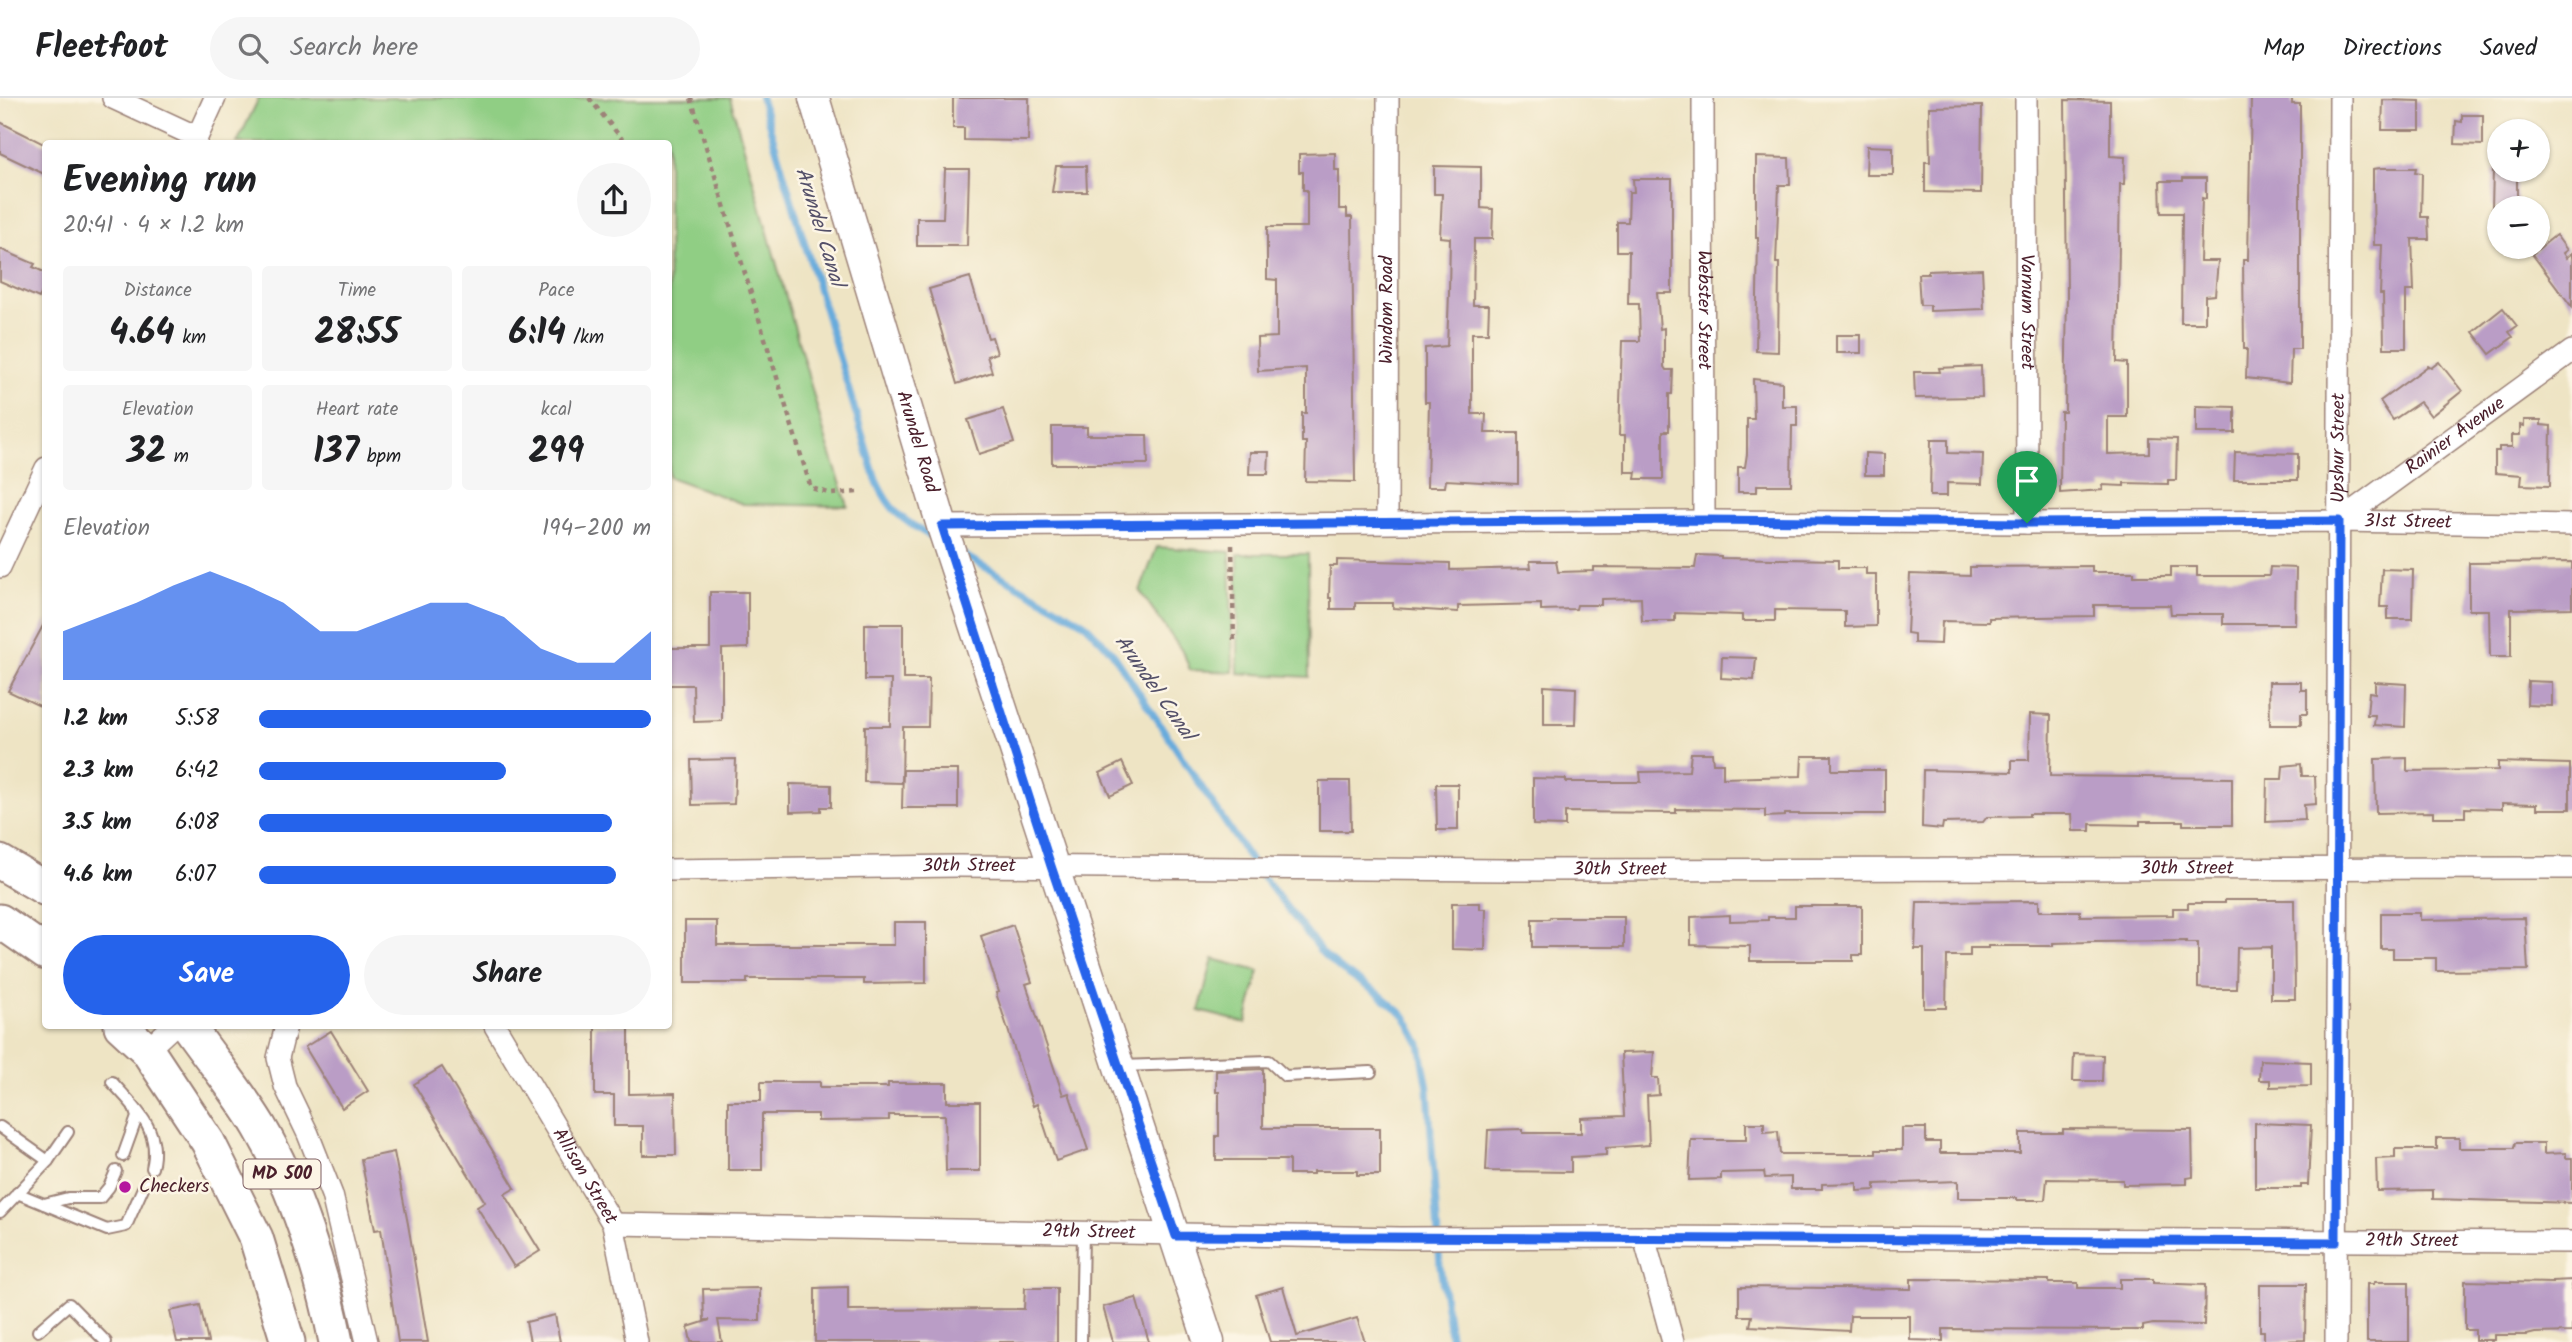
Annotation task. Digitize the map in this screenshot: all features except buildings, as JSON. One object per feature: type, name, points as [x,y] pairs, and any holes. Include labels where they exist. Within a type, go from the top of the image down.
[{"type":"main road","points":[[0,862],[42,887]]},
{"type":"main road","points":[[0,921],[42,950]]},
{"type":"main road","name":"MD 500","points":[[124,1029],[147,1050],[208,1142],[256,1238],[288,1342]]},
{"type":"main road","name":"MD 500","points":[[190,1029],[259,1126],[296,1202],[331,1316],[336,1342]]},
{"type":"street","points":[[113,98],[195,140],[215,98]]},
{"type":"street","name":"Arundel Road","points":[[814,98],[942,526],[1051,866],[1209,1342]]},
{"type":"street","name":"Windom Road","points":[[1387,522],[1388,98]]},
{"type":"street","name":"Webster Street","points":[[1703,98],[1704,520]]},
{"type":"street","name":"Varnum Street","points":[[2026,98],[2027,523]]},
{"type":"street","name":"Upshur Street","points":[[2336,1342],[2340,98]]},
{"type":"street","name":"Rainier Avenue","points":[[2339,521],[2572,351]]},
{"type":"street","points":[[0,567],[42,477]]},
{"type":"street","name":"31st Street","points":[[942,526],[1704,520],[2027,523],[2339,521],[2572,525]]},
{"type":"street","name":"30th Street","points":[[672,870],[1051,866],[1301,869],[2572,869]]},
{"type":"street","points":[[147,1050],[170,1029]]},
{"type":"street","points":[[285,1029],[278,1058],[285,1086],[308,1134],[332,1195],[367,1342]]},
{"type":"street","name":"Allison Street","points":[[497,1029],[612,1224],[636,1342]]},
{"type":"street","name":"29th Street","points":[[612,1224],[1176,1236],[2572,1242]]},
{"type":"street","points":[[1644,1237],[1673,1342]]},
{"type":"lane","points":[[1119,1066],[1269,1061],[1285,1076],[1371,1072]]},
{"type":"lane","points":[[112,1082],[150,1126],[155,1146],[152,1168]]},
{"type":"lane","points":[[123,1156],[137,1117],[133,1105]]},
{"type":"lane","points":[[0,1127],[48,1161]]},
{"type":"lane","points":[[0,1212],[48,1161],[68,1132]]},
{"type":"lane","points":[[44,1204],[68,1198],[100,1198],[116,1171]]},
{"type":"lane","points":[[17,1193],[107,1230],[117,1230],[126,1226],[146,1181]]},
{"type":"lane","points":[[1081,1342],[1083,1234]]},
{"type":"lane","points":[[38,1331],[69,1304],[107,1342]]},
{"type":"path","points":[[589,98],[623,140]]},
{"type":"path","points":[[691,98],[811,488],[832,494],[857,492]]},
{"type":"path","points":[[1232,537],[1234,644]]},
{"type":"green space","points":[[259,98],[730,98],[827,443],[848,506],[743,504],[672,478],[672,140],[238,140]]},
{"type":"green space","points":[[1157,547],[1230,552],[1233,672],[1190,670],[1184,654],[1140,591]]},
{"type":"green space","points":[[1238,554],[1308,554],[1309,677],[1238,673]]},
{"type":"green space","points":[[1213,959],[1259,971],[1246,1023],[1199,1011]]},
{"type":"waterway","name":"Arundel Canal","points":[[761,98],[876,480],[888,502],[900,516],[937,540]]},
{"type":"waterway","name":"Arundel Canal","points":[[960,553],[1084,623],[1112,652],[1252,863]]},
{"type":"waterway","name":"Arundel Canal","points":[[1259,872],[1323,954],[1405,1016],[1420,1044],[1428,1089],[1440,1266],[1451,1342]]},
{"type":"place","name":"Checkers","points":[[125,1187]]},
{"type":"route","points":[[1704,520],[2027,523],[2339,521],[2336,1242],[1176,1236],[1051,866],[942,526],[1704,520]]}]
